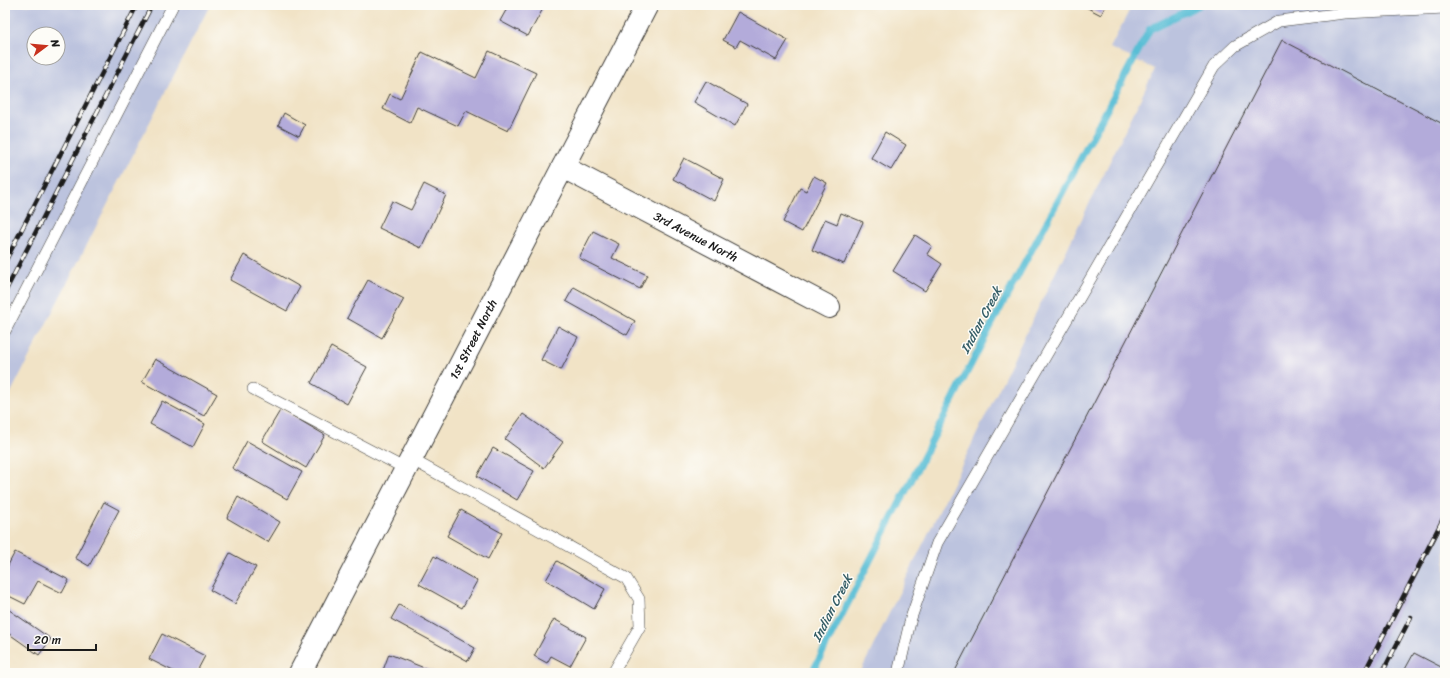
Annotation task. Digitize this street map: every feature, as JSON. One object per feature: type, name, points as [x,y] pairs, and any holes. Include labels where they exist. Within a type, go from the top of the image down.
[{"type":"street","name":"1st Street North","points":[[300,673],[647,5]]},
{"type":"street","name":"3rd Avenue North","points":[[563,167],[829,307]]},
{"type":"lane","points":[[5,331],[173,5]]},
{"type":"lane","points":[[898,673],[911,618],[937,544],[1214,66],[1235,46],[1279,21],[1345,13],[1445,8]]},
{"type":"lane","points":[[253,389],[409,464],[626,578],[639,599],[640,626],[613,673]]},
{"type":"shaded area","points":[[5,5],[210,5],[5,404]]},
{"type":"shaded area","points":[[1132,5],[1445,5],[1445,673],[860,673],[1155,69],[1110,48]]},
{"type":"building","points":[[509,5],[545,5],[528,36],[500,21]]},
{"type":"building","points":[[1082,5],[1106,5],[1101,15]]},
{"type":"building","points":[[738,12],[788,40],[776,60],[740,40],[736,47],[723,40]]},
{"type":"building","points":[[1282,40],[1441,123],[1445,116],[1445,521],[1366,673],[954,673]]},
{"type":"building","points":[[489,51],[536,73],[508,131],[466,111],[458,126],[417,107],[410,123],[383,109],[390,94],[400,99],[422,52],[476,78]]},
{"type":"building","points":[[706,81],[747,104],[735,126],[694,102]]},
{"type":"building","points":[[284,113],[305,125],[299,136],[278,125]]},
{"type":"building","points":[[885,132],[906,145],[891,170],[871,158]]},
{"type":"building","points":[[684,158],[724,179],[714,201],[673,179]]},
{"type":"building","points":[[814,176],[827,183],[802,232],[783,222],[800,188],[806,191]]},
{"type":"building","points":[[424,184],[446,195],[421,248],[379,228],[392,201],[411,210]]},
{"type":"building","points":[[841,213],[863,222],[844,264],[812,250],[825,219],[837,224]]},
{"type":"building","points":[[593,231],[619,244],[612,258],[647,275],[640,289],[579,258]]},
{"type":"building","points":[[915,235],[932,246],[927,254],[942,264],[925,291],[893,271]]},
{"type":"building","points":[[244,255],[300,287],[287,311],[230,280]]},
{"type":"building","points":[[368,280],[404,299],[382,338],[347,318]]},
{"type":"building","points":[[574,287],[635,321],[627,335],[566,301]]},
{"type":"building","points":[[558,326],[578,337],[561,370],[541,360]]},
{"type":"building","points":[[331,347],[367,367],[347,404],[311,383]]},
{"type":"building","points":[[155,359],[217,394],[204,416],[142,382]]},
{"type":"building","points":[[162,401],[205,424],[193,447],[150,424]]},
{"type":"building","points":[[281,409],[325,435],[306,468],[262,441]]},
{"type":"building","points":[[523,414],[563,442],[544,468],[505,439]]},
{"type":"building","points":[[247,441],[302,472],[287,499],[232,468]]},
{"type":"building","points":[[493,448],[534,471],[517,500],[477,476]]},
{"type":"building","points":[[238,497],[280,522],[268,542],[227,518]]},
{"type":"building","points":[[104,502],[119,510],[89,566],[75,558]]},
{"type":"building","points":[[461,510],[502,533],[488,559],[447,536]]},
{"type":"building","points":[[15,552],[69,580],[62,593],[38,581],[25,604],[5,594],[5,571]]},
{"type":"building","points":[[230,553],[256,567],[235,604],[210,590]]},
{"type":"building","points":[[434,556],[477,581],[462,608],[419,584]]},
{"type":"building","points":[[557,561],[605,589],[594,609],[546,580]]},
{"type":"building","points":[[399,605],[475,648],[468,661],[391,619]]},
{"type":"building","points":[[5,607],[51,639],[39,655],[5,631]]},
{"type":"building","points":[[554,619],[586,637],[570,666],[551,656],[547,663],[534,656]]},
{"type":"building","points":[[162,634],[205,656],[196,673],[177,673],[149,659]]},
{"type":"building","points":[[1414,653],[1443,668],[1440,673],[1403,673]]},
{"type":"building","points":[[389,654],[437,673],[382,673]]},
{"type":"waterway","name":"Indian Creek","points":[[812,673],[992,324],[1150,29],[1199,5]]},
{"type":"railway","points":[[5,262],[137,5]]},
{"type":"railway","points":[[5,292],[152,5]]},
{"type":"railway","points":[[1364,673],[1445,515]]},
{"type":"railway","points":[[1382,673],[1411,617]]}]
